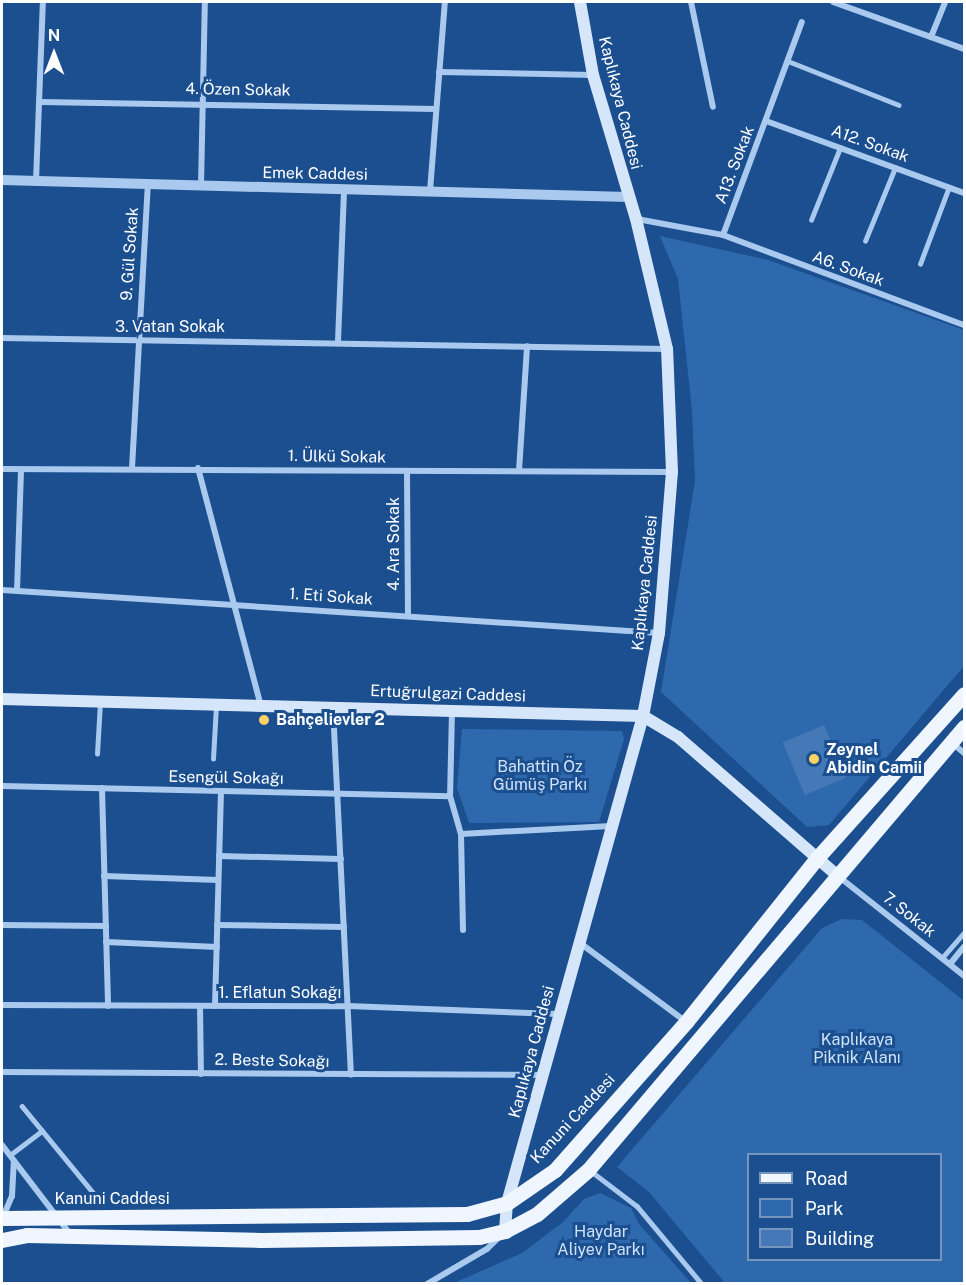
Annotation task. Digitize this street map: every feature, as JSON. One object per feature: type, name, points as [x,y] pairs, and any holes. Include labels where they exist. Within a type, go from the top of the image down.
[{"type":"main road","name":"Kaplıkaya Caddesi","points":[[505,1231],[507,1203],[643,716],[659,633],[672,472],[668,349],[636,219],[593,75],[580,2]]},
{"type":"main road","name":"Kanuni Caddesi","points":[[2,1217],[467,1214],[507,1203],[555,1170],[686,1022],[817,858],[964,694]]},
{"type":"main road","name":"Ertuğrulgazi Caddesi","points":[[2,699],[643,716],[678,737],[837,875]]},
{"type":"main road","points":[[2,1240],[27,1235],[74,1239],[480,1237],[505,1231],[537,1214],[588,1170],[964,727]]},
{"type":"street","points":[[36,181],[41,102],[43,2]]},
{"type":"street","points":[[201,187],[206,2]]},
{"type":"street","points":[[430,191],[445,2]]},
{"type":"street","points":[[691,2],[713,107]]},
{"type":"street","points":[[833,2],[964,50]]},
{"type":"street","points":[[931,37],[945,2]]},
{"type":"street","name":"A13. Sokak","points":[[723,234],[802,22]]},
{"type":"street","points":[[439,72],[593,75]]},
{"type":"street","name":"4. Özen Sokak","points":[[41,102],[203,102],[435,109]]},
{"type":"street","name":"A12. Sokak","points":[[766,121],[964,193]]},
{"type":"street","name":"Emek Caddesi","points":[[2,180],[148,186],[628,197]]},
{"type":"street","name":"9. Gül Sokak","points":[[132,468],[148,186]]},
{"type":"street","points":[[338,341],[344,190]]},
{"type":"street","points":[[636,219],[723,234]]},
{"type":"street","name":"A6. Sokak","points":[[723,234],[964,325]]},
{"type":"street","name":"3. Vatan Sokak","points":[[2,338],[338,341],[668,349]]},
{"type":"street","points":[[519,471],[527,346]]},
{"type":"street","points":[[198,468],[261,707]]},
{"type":"street","name":"1. Ülkü Sokak","points":[[2,469],[198,468],[407,472],[672,472]]},
{"type":"street","points":[[17,591],[21,470]]},
{"type":"street","name":"4. Ara Sokak","points":[[407,472],[408,615]]},
{"type":"street","name":"1. Eti Sokak","points":[[2,590],[659,633]]},
{"type":"street","points":[[333,708],[351,1075]]},
{"type":"street","points":[[452,711],[450,796],[461,834],[463,930]]},
{"type":"street","points":[[951,742],[964,753]]},
{"type":"street","name":"Esengül Sokağı","points":[[2,786],[450,796]]},
{"type":"street","points":[[102,788],[108,1006]]},
{"type":"street","points":[[215,1006],[221,791]]},
{"type":"street","points":[[461,834],[612,826]]},
{"type":"street","points":[[219,856],[341,859]]},
{"type":"street","name":"7. Sokak","points":[[837,875],[964,976]]},
{"type":"street","points":[[104,876],[218,880]]},
{"type":"street","points":[[2,925],[106,926]]},
{"type":"street","points":[[217,925],[344,927]]},
{"type":"street","points":[[106,942],[217,947]]},
{"type":"street","points":[[580,943],[686,1022]]},
{"type":"street","points":[[950,964],[964,947]]},
{"type":"street","name":"1. Eflatun Sokağı","points":[[2,1005],[348,1006],[558,1014]]},
{"type":"street","points":[[200,1006],[201,1074]]},
{"type":"street","name":"2. Beste Sokağı","points":[[2,1072],[543,1075]]},
{"type":"street","points":[[2,1144],[74,1239]]},
{"type":"street","points":[[2,1217],[12,1196],[14,1161]]},
{"type":"street","points":[[427,1284],[487,1250],[505,1231]]},
{"type":"lane","points":[[788,61],[899,105]]},
{"type":"lane","points":[[812,220],[840,148]]},
{"type":"lane","points":[[865,241],[895,168]]},
{"type":"lane","points":[[920,264],[949,187]]},
{"type":"lane","points":[[98,754],[100,702]]},
{"type":"lane","points":[[213,759],[216,706]]},
{"type":"lane","points":[[942,958],[964,933]]},
{"type":"lane","points":[[22,1106],[95,1195]]},
{"type":"lane","points":[[10,1155],[42,1131]]},
{"type":"lane","points":[[588,1170],[636,1206],[702,1284]]},
{"type":"green space","points":[[660,236],[768,260],[964,330],[964,666],[829,825],[807,827],[661,692],[695,481],[692,411],[678,279]]},
{"type":"green space","name":"Bahattin Öz Gümüş Parkı","points":[[462,729],[622,731],[624,739],[599,822],[469,823],[457,788]]},
{"type":"green space","name":"Kaplıkaya Piknik Alanı","points":[[842,919],[862,920],[964,1001],[964,1283],[725,1283],[649,1192],[617,1167],[822,928]]},
{"type":"green space","name":"Haydar Aliyev Parkı","points":[[600,1193],[631,1208],[639,1224],[691,1283],[454,1283],[522,1253],[563,1222],[584,1199]]},
{"type":"building","name":"Zeynel Abidin Camii","points":[[824,725],[846,777],[805,795],[783,743]]},
{"type":"place","name":"Bahçelievler 2","points":[[264,720]]},
{"type":"place","name":"Zeynel Abidin Camii","points":[[814,759]]}]
